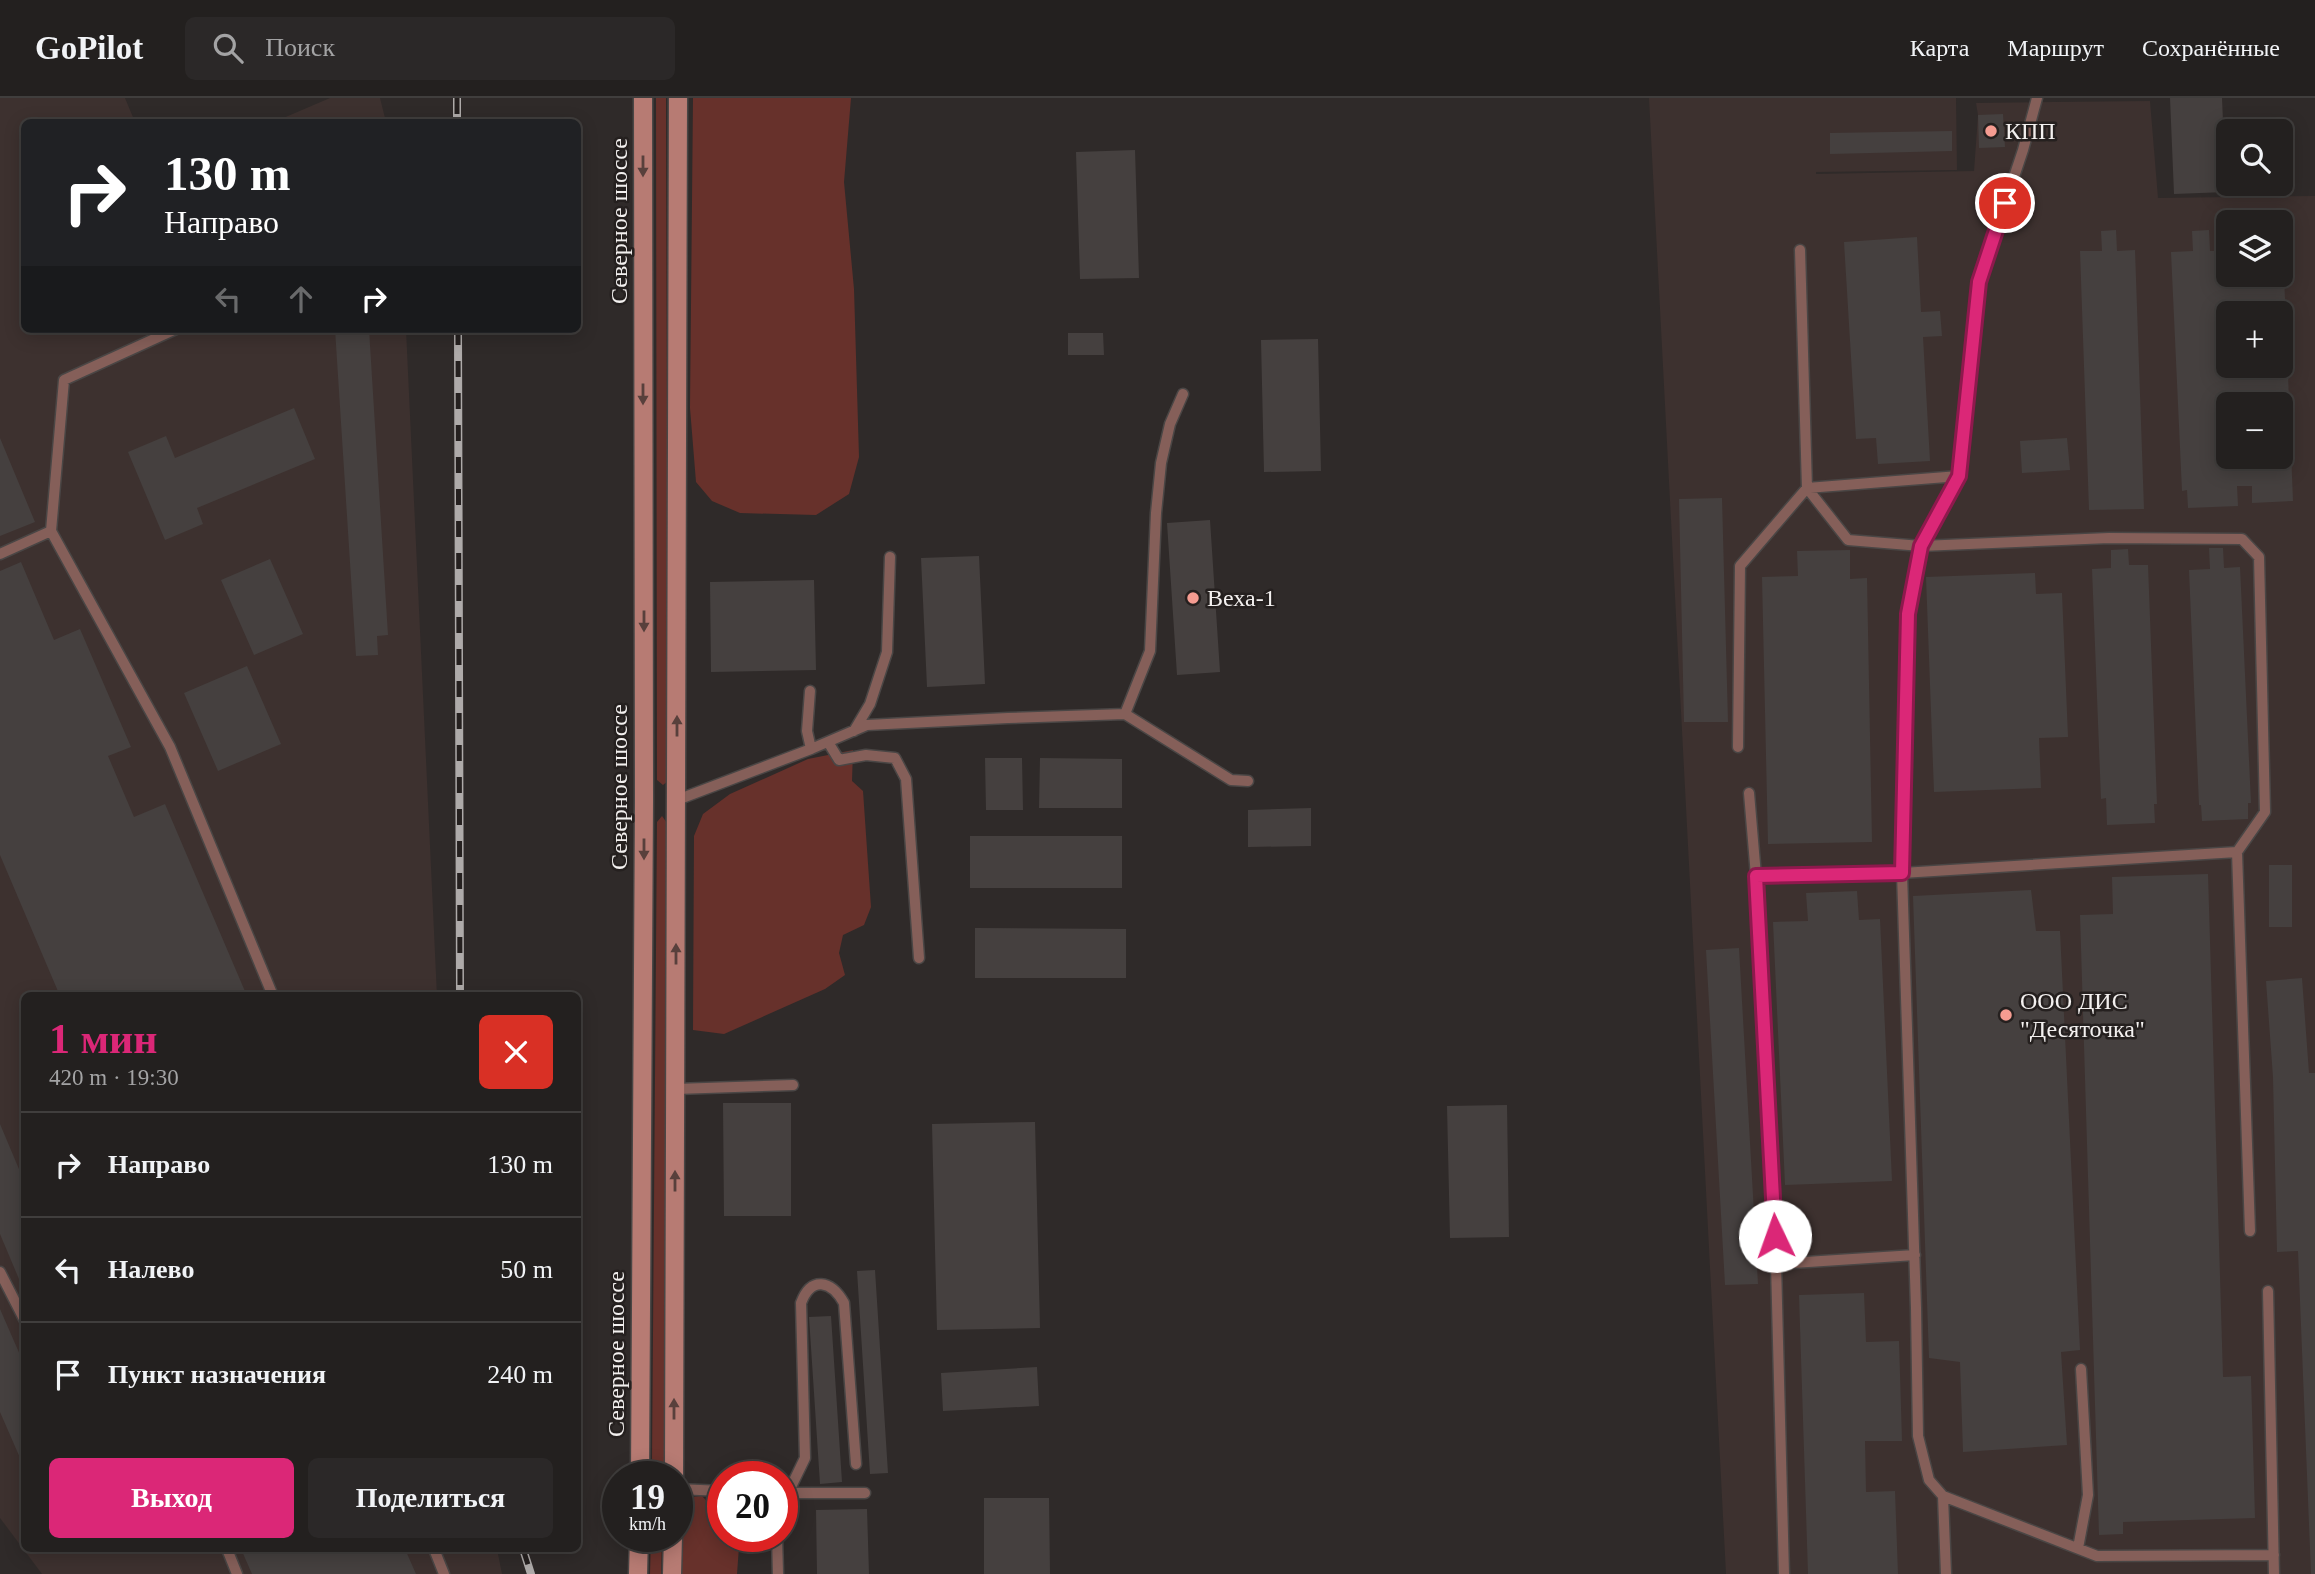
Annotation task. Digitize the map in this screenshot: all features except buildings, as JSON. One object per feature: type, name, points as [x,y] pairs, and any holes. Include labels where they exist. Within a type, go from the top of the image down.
[{"type":"main road","name":"Северное шоссе","points":[[640,1461],[644,800],[643,98]]},
{"type":"main road","points":[[674,1461],[678,98]]},
{"type":"main road","points":[[644,800],[677,800]]},
{"type":"main road","points":[[638,1574],[639,1552]]},
{"type":"main road","points":[[672,1574],[673,1552]]},
{"type":"lane","points":[[2037,98],[2023,150],[1979,282],[1959,476],[1921,546],[1908,614],[1902,873],[1915,1255],[1918,1436],[1929,1480],[1943,1496],[2097,1556],[2274,1555]]},
{"type":"lane","points":[[1800,250],[1807,488],[1848,540],[1921,546],[2109,538],[2242,539],[2259,557],[2265,812],[2237,852],[2250,1231]]},
{"type":"lane","points":[[167,333],[64,380],[51,531],[170,747],[271,992]]},
{"type":"lane","points":[[1125,714],[1150,651],[1161,463],[1170,425],[1183,394]]},
{"type":"lane","points":[[1738,747],[1740,566],[1807,488],[1959,476]]},
{"type":"lane","points":[[0,554],[51,531]]},
{"type":"lane","points":[[854,731],[870,704],[887,652],[890,557]]},
{"type":"lane","points":[[810,691],[807,731],[811,750]]},
{"type":"lane","points":[[677,800],[811,750],[867,725],[1125,714],[1231,780],[1248,781]]},
{"type":"lane","points":[[828,742],[839,760],[866,755],[895,758],[906,779],[919,958]]},
{"type":"lane","points":[[1749,793],[1756,876],[1776,1264],[1784,1574]]},
{"type":"lane","points":[[1756,876],[1902,873],[2237,852]]},
{"type":"lane","points":[[676,1089],[793,1085]]},
{"type":"lane","points":[[1776,1264],[1915,1255]]},
{"type":"lane","points":[[0,1272],[21,1313]]},
{"type":"lane","points":[[798,1470],[805,1458],[801,1303],[809,1289],[824,1284],[832,1287],[844,1303],[856,1464]]},
{"type":"lane","points":[[2268,1291],[2274,1574]]},
{"type":"lane","points":[[2078,1548],[2088,1495],[2081,1369]]},
{"type":"lane","points":[[798,1493],[865,1493]]},
{"type":"lane","points":[[1943,1496],[1946,1574]]},
{"type":"lane","points":[[228,1552],[237,1574]]},
{"type":"lane","points":[[435,1552],[444,1574]]},
{"type":"lane","points":[[777,1552],[778,1574]]},
{"type":"shaded area","points":[[0,98],[125,98],[134,119],[21,119],[21,333],[406,333],[437,992],[21,992],[21,1546],[0,1518]]},
{"type":"shaded area","points":[[330,98],[380,98],[385,119],[281,119]]},
{"type":"shaded area","points":[[656,98],[666,98],[668,781],[663,785],[657,780]]},
{"type":"shaded area","points":[[693,98],[851,98],[844,182],[854,289],[859,457],[849,494],[816,515],[740,513],[712,501],[696,482],[690,408]]},
{"type":"shaded area","name":"ООО ДИС \"Десяточка\"","points":[[1649,98],[1956,98],[1957,170],[1816,174],[1974,171],[1978,115],[1976,103],[2150,101],[2158,198],[2315,196],[2315,1574],[1726,1574]]},
{"type":"shaded area","points":[[853,750],[852,781],[863,791],[871,907],[864,925],[843,935],[839,953],[845,975],[825,989],[724,1034],[693,1030],[694,836],[703,814],[730,794],[808,759]]},
{"type":"shaded area","points":[[662,816],[667,823],[664,1461],[652,1461],[657,822]]},
{"type":"shaded area","points":[[702,1496],[707,1502],[707,1552],[739,1552],[737,1574],[682,1574],[682,1552],[693,1552],[693,1497]]},
{"type":"shaded area","points":[[26,1552],[498,1552],[502,1574],[42,1574]]},
{"type":"shaded area","points":[[651,1552],[662,1552],[661,1574],[650,1574]]},
{"type":"railway","points":[[457,98],[457,119]]},
{"type":"railway","points":[[458,333],[460,992]]},
{"type":"railway","points":[[524,1552],[531,1574]]},
{"type":"place","name":"КПП","points":[[1991,131]]},
{"type":"place","name":"Веха-1","points":[[1193,598]]},
{"type":"place","name":"ООО ДИС \"Десяточка\"","points":[[2006,1015]]},
{"type":"route","points":[[1775,1236],[1756,876],[1902,873],[1908,614],[1921,546],[1959,476],[1979,282],[2005,203]]}]
